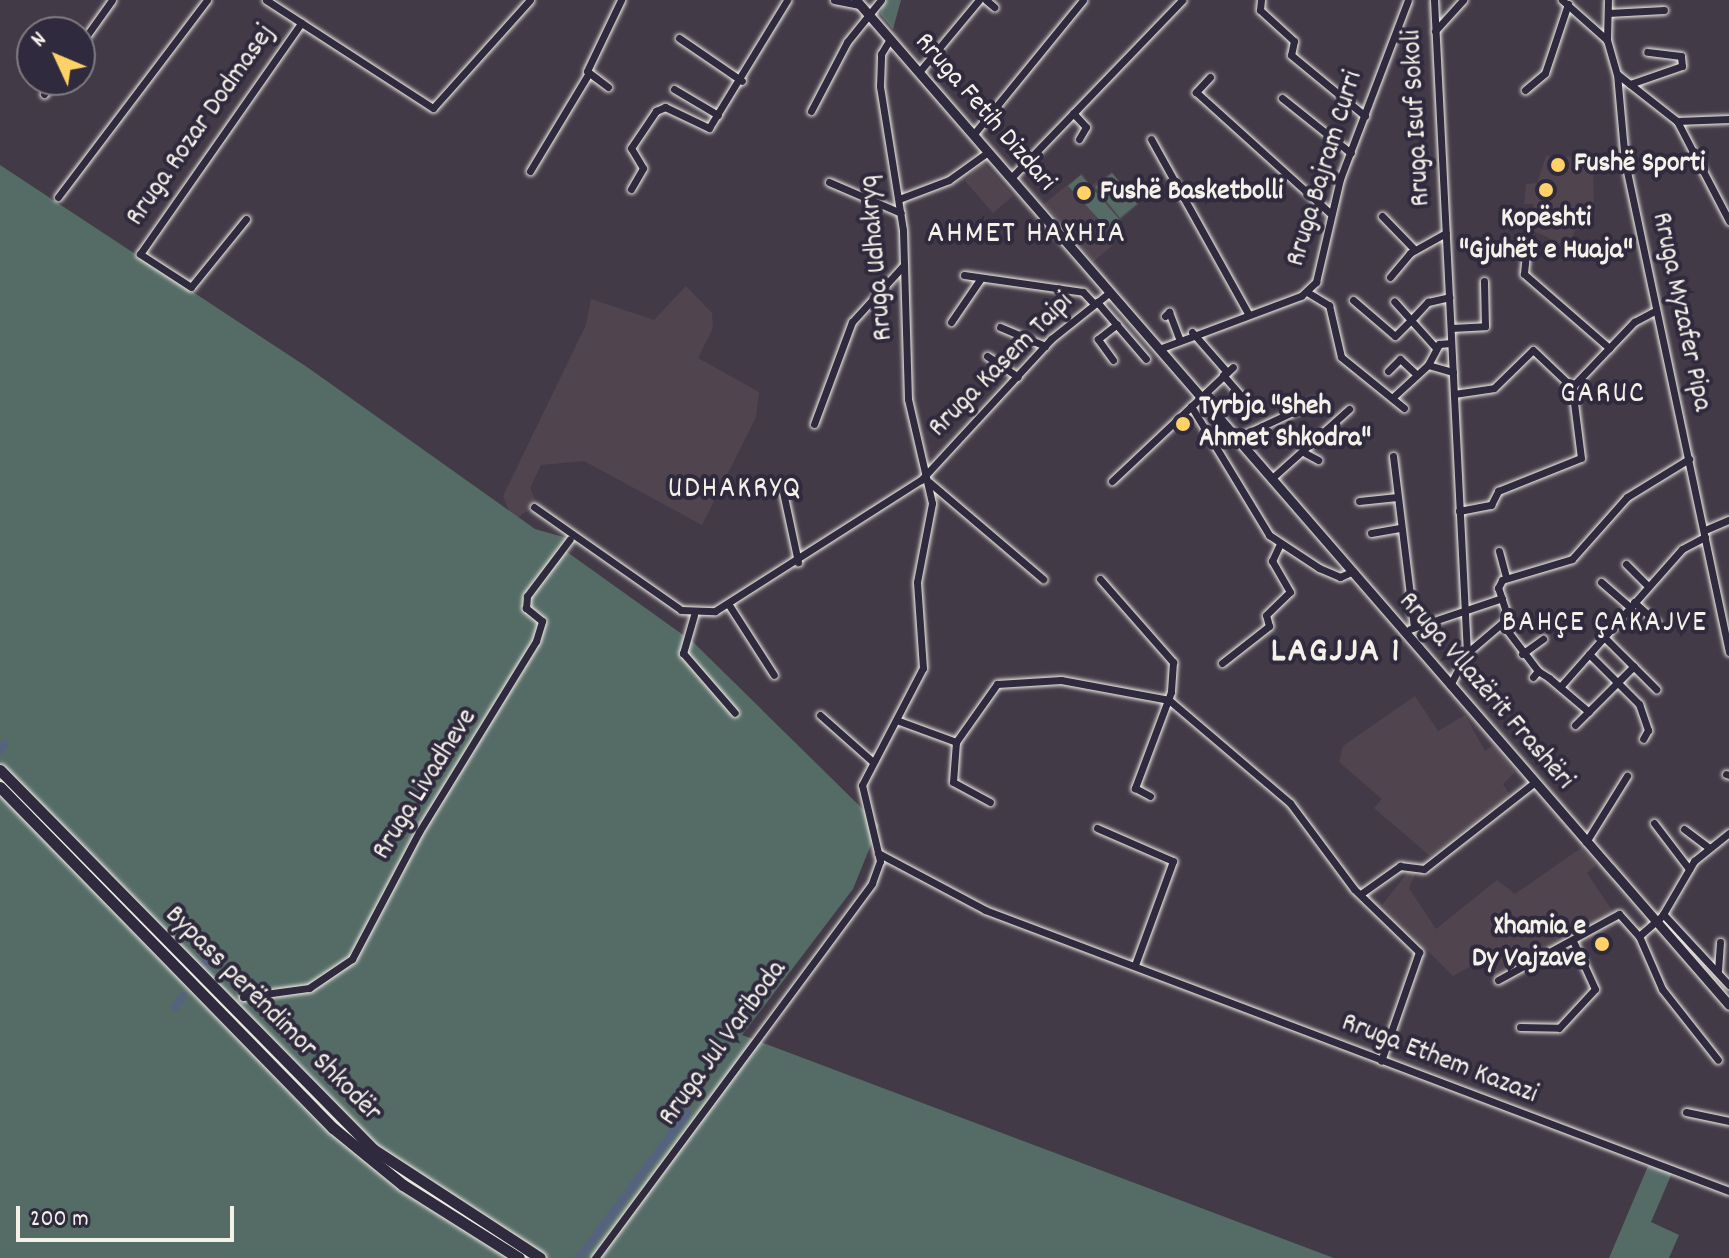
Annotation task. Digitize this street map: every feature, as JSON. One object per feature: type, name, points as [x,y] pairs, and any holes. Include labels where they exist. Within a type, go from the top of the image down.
[{"type":"highway","name":"Bypass perëndimor Shkodër","points":[[0,770],[373,1149],[540,1258]]},
{"type":"highway","name":"Bypass perëndimor Shkodër","points":[[0,787],[333,1128],[403,1185],[519,1258]]},
{"type":"main road","name":"Rruga Fetih Dizdari","points":[[858,2],[1200,396]]},
{"type":"main road","name":"Rruga Vllazërit Frashëri","points":[[1200,396],[1586,842],[1660,918],[1729,1005]]},
{"type":"street","points":[[96,22],[112,0]]},
{"type":"street","points":[[58,197],[207,0]]},
{"type":"street","points":[[266,0],[433,108],[530,0]]},
{"type":"street","points":[[530,171],[587,76],[621,0]]},
{"type":"street","points":[[631,189],[643,168],[631,148],[656,111],[665,107],[702,130],[718,115],[742,81],[787,0]]},
{"type":"street","points":[[834,0],[858,2]]},
{"type":"street","points":[[811,111],[881,0]]},
{"type":"street","points":[[919,72],[979,0]]},
{"type":"street","points":[[986,0],[994,7]]},
{"type":"street","points":[[973,135],[1083,0]]},
{"type":"street","points":[[1011,178],[1182,0]]},
{"type":"street","points":[[1261,0],[1260,10],[1294,41],[1291,55],[1365,116]]},
{"type":"street","name":"Rruga Bajram Curri","points":[[1159,349],[1192,332],[1307,292],[1330,213],[1408,0]]},
{"type":"street","name":"Rruga Isuf Sokoli","points":[[1434,0],[1467,653]]},
{"type":"street","points":[[1435,31],[1463,0]]},
{"type":"street","points":[[1607,40],[1608,0]]},
{"type":"street","points":[[1525,90],[1545,73],[1565,2],[1607,40]]},
{"type":"street","points":[[1608,13],[1664,10]]},
{"type":"street","name":"Rruga Rozar Dodmasej","points":[[246,219],[191,287],[140,254],[301,23]]},
{"type":"street","points":[[679,38],[742,81]]},
{"type":"street","name":"Rruga Udhakryq","points":[[878,853],[861,793],[873,762],[899,721],[923,668],[917,582],[931,517],[928,478],[908,399],[901,213],[880,86],[881,54],[890,39]]},
{"type":"street","name":"Rruga Myzafer Pipa","points":[[1607,40],[1617,74],[1625,162],[1729,652]]},
{"type":"street","points":[[1630,84],[1682,66],[1681,56],[1647,52]]},
{"type":"street","points":[[1617,74],[1677,121],[1729,221]]},
{"type":"street","points":[[587,76],[608,87]]},
{"type":"street","points":[[1210,77],[1196,92],[1330,213]]},
{"type":"street","points":[[674,89],[718,115]]},
{"type":"street","points":[[1282,98],[1351,153]]},
{"type":"street","points":[[1073,113],[1086,127],[1079,139]]},
{"type":"street","points":[[1677,121],[1729,119]]},
{"type":"street","points":[[1151,139],[1248,313]]},
{"type":"street","points":[[899,199],[949,180],[988,152]]},
{"type":"street","points":[[829,182],[901,213]]},
{"type":"street","name":"Rruga Isuf Sokoli","points":[[1382,216],[1415,250]]},
{"type":"street","name":"Rruga Isuf Sokoli","points":[[1390,277],[1415,250],[1446,233]]},
{"type":"street","points":[[1526,254],[1524,274],[1609,348]]},
{"type":"street","points":[[814,424],[852,322],[903,266]]},
{"type":"street","points":[[964,275],[1083,292],[1117,324],[1146,359]]},
{"type":"street","points":[[951,322],[981,278]]},
{"type":"street","points":[[1451,328],[1485,326],[1484,281]]},
{"type":"street","name":"Rruga Kasem Taipi","points":[[928,478],[1045,346],[1110,292]]},
{"type":"street","points":[[1307,292],[1329,305],[1341,357],[1404,408]]},
{"type":"street","points":[[1353,300],[1391,335],[1428,302],[1449,297]]},
{"type":"street","points":[[1394,301],[1436,348]]},
{"type":"street","points":[[1572,387],[1609,348],[1655,311]]},
{"type":"street","points":[[1165,316],[1169,312],[1179,338]]},
{"type":"street","points":[[1113,360],[1098,339],[1117,324]]},
{"type":"street","points":[[1000,327],[1045,346]]},
{"type":"street","points":[[1192,332],[1228,371],[1242,397]]},
{"type":"street","points":[[1392,398],[1428,365],[1436,348],[1451,343]]},
{"type":"street","points":[[1454,394],[1494,388],[1533,350],[1572,387],[1581,458],[1498,491],[1491,505],[1459,511]]},
{"type":"street","points":[[987,356],[1018,377]]},
{"type":"street","points":[[1388,371],[1400,359],[1416,374]]},
{"type":"street","points":[[1428,365],[1453,372]]},
{"type":"street","points":[[1112,481],[1228,371]]},
{"type":"street","points":[[1237,438],[1314,402]]},
{"type":"street","points":[[1191,406],[1250,512],[1280,544],[1340,577],[1351,572]]},
{"type":"street","points":[[1271,479],[1305,453],[1349,409]]},
{"type":"street","points":[[1305,453],[1318,460]]},
{"type":"street","points":[[1393,456],[1395,497],[1414,626]]},
{"type":"street","points":[[1506,578],[1572,559],[1627,497],[1689,459]]},
{"type":"street","points":[[534,507],[570,539],[694,615],[729,605],[928,478],[1043,579]]},
{"type":"street","points":[[783,492],[798,562]]},
{"type":"street","points":[[1359,501],[1395,497]]},
{"type":"street","points":[[1560,687],[1648,586],[1705,534],[1729,520]]},
{"type":"street","points":[[1371,533],[1400,528]]},
{"type":"street","name":"Rruga Livadheve","points":[[243,997],[309,988],[352,959],[419,832],[534,646],[542,621],[526,608],[527,596],[570,539]]},
{"type":"street","points":[[1222,663],[1269,626],[1266,615],[1290,592],[1272,561],[1280,544]]},
{"type":"street","points":[[1450,685],[1467,653],[1503,625],[1509,613],[1502,598],[1506,578],[1499,551]]},
{"type":"street","points":[[1626,564],[1648,586]]},
{"type":"street","points":[[1100,579],[1169,653],[1169,700],[1135,788],[1150,796]]},
{"type":"street","points":[[1601,582],[1657,623]]},
{"type":"street","points":[[1405,633],[1414,626],[1502,598]]},
{"type":"street","points":[[729,605],[774,675]]},
{"type":"street","points":[[694,615],[683,653],[735,713]]},
{"type":"street","points":[[1503,625],[1535,674],[1560,687],[1589,712]]},
{"type":"street","points":[[1604,637],[1656,689]]},
{"type":"street","points":[[1522,654],[1543,639]]},
{"type":"street","points":[[1589,654],[1619,682],[1646,719],[1643,739]]},
{"type":"street","points":[[1575,725],[1634,666]]},
{"type":"street","points":[[990,802],[953,782],[956,742],[997,684],[1061,680],[1169,700],[1290,803],[1362,893],[1420,956],[1381,1061]]},
{"type":"street","points":[[820,715],[873,762]]},
{"type":"street","points":[[899,721],[956,742]]},
{"type":"street","points":[[1586,842],[1627,776]]},
{"type":"street","points":[[1362,893],[1400,866],[1424,869],[1535,782]]},
{"type":"street","points":[[1654,823],[1689,869]]},
{"type":"street","points":[[1097,828],[1173,861],[1135,965]]},
{"type":"street","points":[[1684,829],[1709,848]]},
{"type":"street","points":[[1639,936],[1660,918],[1689,869],[1729,833]]},
{"type":"street","name":"Rruga Ethem Kazazi","points":[[878,853],[985,910],[1729,1191]]},
{"type":"street","name":"Rruga Jul Variboda","points":[[595,1258],[872,883],[878,853]]},
{"type":"street","points":[[1498,980],[1574,943],[1619,914],[1639,936],[1662,989],[1718,1060]]},
{"type":"street","name":"Rruga Vllazërit Frashëri","points":[[1660,918],[1729,985]]},
{"type":"street","points":[[1711,985],[1720,974],[1720,942]]},
{"type":"street","points":[[1520,1027],[1559,1028],[1595,989],[1574,943]]},
{"type":"street","points":[[1686,1112],[1729,1121]]},
{"type":"shaded area","points":[[1546,156],[1593,157],[1594,221],[1578,221],[1570,246],[1549,247],[1549,238],[1526,228],[1534,204],[1524,204],[1526,184],[1537,183]]},
{"type":"shaded area","points":[[982,161],[1013,196],[993,213],[965,181]]},
{"type":"shaded area","points":[[1112,172],[1139,204],[1106,233],[1113,245],[1094,261],[1044,204],[1082,173],[1091,186]]},
{"type":"shaded area","points":[[686,286],[712,313],[713,328],[698,358],[759,392],[756,417],[702,525],[584,461],[541,465],[530,488],[537,504],[513,521],[503,496],[586,325],[591,299],[654,320]]},
{"type":"shaded area","points":[[1415,696],[1438,731],[1465,715],[1485,751],[1493,745],[1515,772],[1503,784],[1510,795],[1430,856],[1374,808],[1382,799],[1339,762],[1343,746]]},
{"type":"shaded area","points":[[1581,848],[1596,865],[1587,873],[1613,912],[1564,946],[1494,977],[1482,960],[1453,976],[1382,905],[1411,868],[1416,872],[1409,888],[1436,929],[1497,880],[1515,894]]},
{"type":"green space","points":[[885,0],[901,0],[893,29],[880,14]]},
{"type":"green space","points":[[0,165],[307,367],[535,529],[567,538],[560,547],[693,642],[879,825],[853,889],[742,1035],[1334,1258],[0,1258]]},
{"type":"green space","points":[[1112,173],[1137,204],[1120,218],[1095,187]]},
{"type":"green space","points":[[1081,175],[1119,219],[1108,229],[1068,186]]},
{"type":"green space","points":[[1648,1166],[1672,1173],[1651,1222],[1679,1235],[1669,1258],[1609,1258]]},
{"type":"waterway","points":[[0,750],[4,744]]},
{"type":"waterway","points":[[205,963],[211,950]]},
{"type":"waterway","points":[[175,1008],[183,995]]},
{"type":"waterway","points":[[579,1258],[687,1113]]},
{"type":"place","name":"Fushë Sporti","points":[[1558,165]]},
{"type":"place","name":"Kopështi \"Gjuhët e Huaja\"","points":[[1546,190]]},
{"type":"place","name":"Fushë Basketbolli","points":[[1084,193]]},
{"type":"place","name":"Tyrbja \"Sheh Ahmet Shkodra\"","points":[[1183,424]]},
{"type":"place","name":"Xhamia e Dy Vajzave","points":[[1602,944]]},
{"type":"district","name":"AHMET HAXHIA","points":[[1027,235]]},
{"type":"district","name":"GARUC","points":[[1603,396]]},
{"type":"district","name":"UDHAKRYQ","points":[[735,491]]},
{"type":"district","name":"BAHÇE ÇAKAJVE","points":[[1605,625]]},
{"type":"district","name":"LAGJJA 1","points":[[1336,654]]}]
